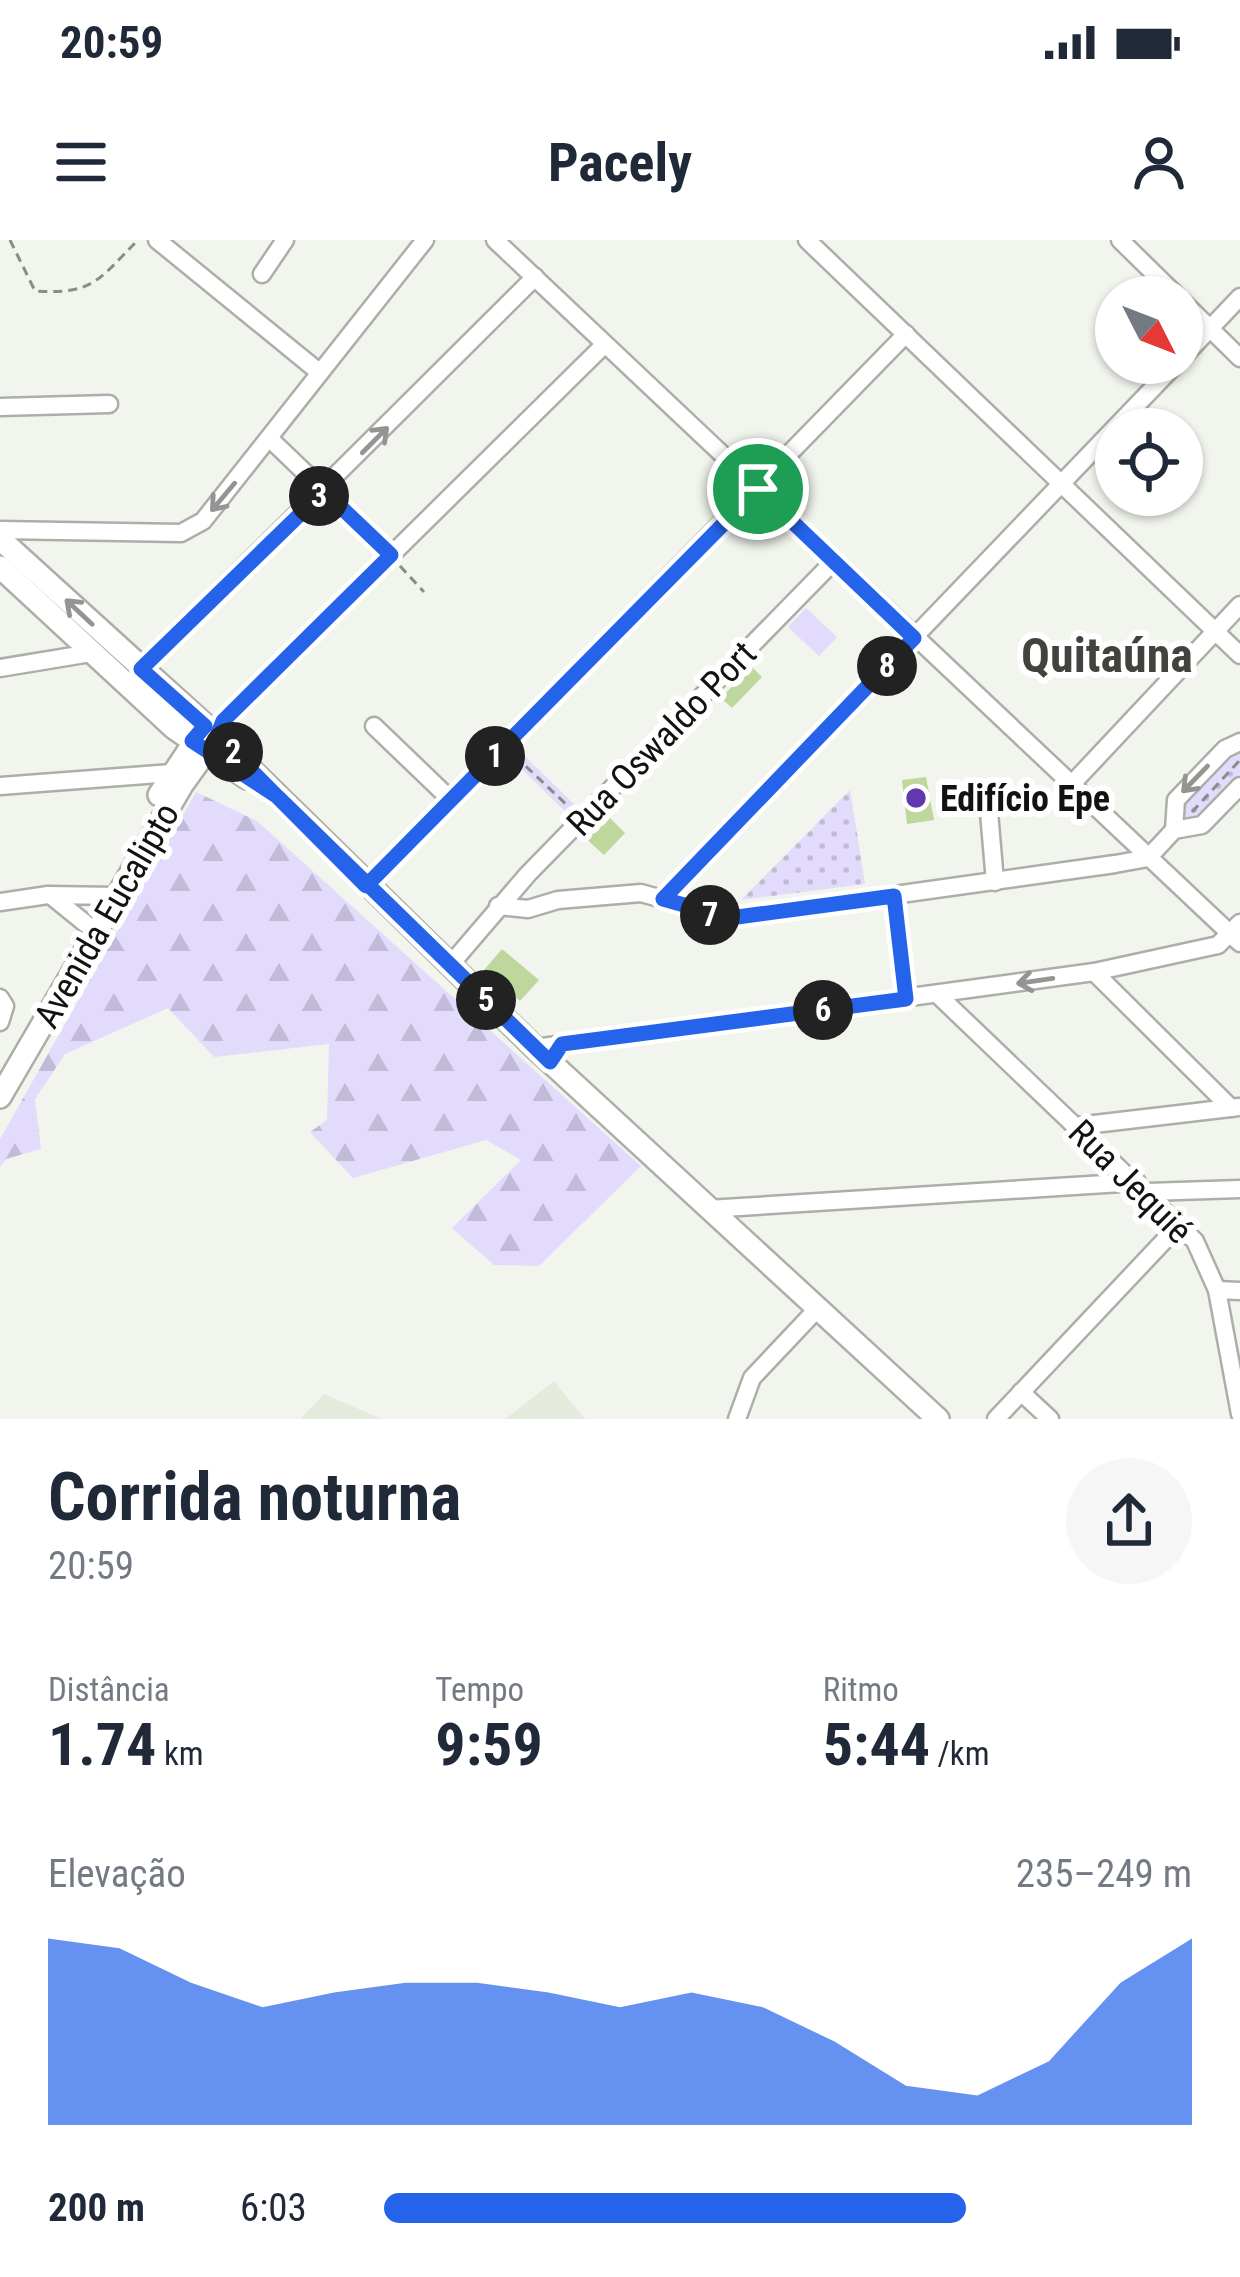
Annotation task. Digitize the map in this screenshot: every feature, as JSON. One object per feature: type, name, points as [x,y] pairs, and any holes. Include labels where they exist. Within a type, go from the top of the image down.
[{"type":"main road","points":[[1,545],[91,653],[208,735]]},
{"type":"main road","points":[[1,545],[141,669],[445,961],[549,1051],[709,1209],[938,1419]]},
{"type":"main road","name":"Avenida Eucalipto","points":[[0,1097],[172,773],[208,735]]},
{"type":"main road","name":"Avenida Eucalipto","points":[[0,1072],[86,924],[208,735]]},
{"type":"street","points":[[157,240],[319,372]]},
{"type":"street","points":[[262,274],[285,240]]},
{"type":"street","points":[[1,545],[181,532],[202,521],[425,240]]},
{"type":"street","points":[[495,240],[1070,785],[1236,934],[1218,945],[1094,972],[549,1051]]},
{"type":"street","points":[[807,240],[1240,656]]},
{"type":"street","points":[[1120,240],[1157,276]]},
{"type":"street","points":[[141,669],[535,277]]},
{"type":"street","points":[[1203,335],[1240,297]]},
{"type":"street","points":[[1203,321],[1240,358]]},
{"type":"street","points":[[366,886],[906,334]]},
{"type":"street","points":[[208,735],[604,345]]},
{"type":"street","points":[[663,899],[1157,384]]},
{"type":"street","points":[[2,402],[109,404]]},
{"type":"street","points":[[270,440],[391,555]]},
{"type":"street","name":"Rua Oswaldo Port","points":[[445,961],[834,561]]},
{"type":"street","points":[[1070,785],[1240,605]]},
{"type":"street","points":[[0,668],[91,653]]},
{"type":"street","points":[[374,726],[452,800]]},
{"type":"street","points":[[1174,830],[1176,800],[1225,749],[1240,742]]},
{"type":"street","points":[[0,786],[127,772],[172,773]]},
{"type":"street","points":[[127,772],[160,794]]},
{"type":"street","points":[[494,911],[621,893],[730,918],[1148,858],[1174,830],[1202,825],[1230,789]]},
{"type":"street","points":[[989,812],[995,882]]},
{"type":"street","points":[[514,889],[558,900]]},
{"type":"street","points":[[0,902],[48,895],[109,895]]},
{"type":"street","points":[[48,895],[69,906],[86,924]]},
{"type":"street","points":[[894,896],[906,999]]},
{"type":"street","points":[[1094,972],[1236,1107]]},
{"type":"street","name":"Rua Jequié","points":[[938,995],[1143,1187],[1202,1252],[1217,1290],[1240,1414]]},
{"type":"street","points":[[0,998],[5,1006],[0,1022]]},
{"type":"street","points":[[1077,1126],[1236,1107]]},
{"type":"street","points":[[709,1209],[1143,1187],[1240,1190]]},
{"type":"street","points":[[996,1419],[1179,1225]]},
{"type":"street","points":[[1217,1290],[1240,1291]]},
{"type":"street","points":[[736,1419],[748,1384],[818,1307]]},
{"type":"street","points":[[1021,1392],[1050,1419]]},
{"type":"path","points":[[10,240],[35,291],[70,294],[92,288],[138,240]]},
{"type":"path","points":[[391,555],[424,592]]},
{"type":"path","points":[[505,747],[582,818]]},
{"type":"path","points":[[1174,830],[1230,789],[1240,760]]},
{"type":"shaded area","points":[[554,1381],[585,1419],[505,1419]]},
{"type":"shaded area","points":[[324,1394],[382,1419],[300,1419]]},
{"type":"green space","points":[[806,608],[837,637],[819,656],[788,627]]},
{"type":"green space","points":[[1240,747],[1240,774],[1194,823],[1180,823],[1175,809]]},
{"type":"green space","points":[[516,748],[575,805],[567,813],[508,756]]},
{"type":"green space","points":[[850,790],[865,884],[741,900]]},
{"type":"green space","points":[[196,792],[257,821],[641,1166],[539,1266],[494,1265],[452,1228],[521,1160],[486,1140],[353,1178],[310,1132],[327,1120],[329,1044],[214,1057],[168,1008],[65,1054],[35,1099],[41,1149],[6,1159],[0,1167],[0,1139]]},
{"type":"building","points":[[751,666],[762,677],[732,708],[721,698]]},
{"type":"building","name":"Edifício Epe","points":[[926,777],[934,820],[907,824],[902,780]]},
{"type":"building","points":[[605,813],[625,833],[604,855],[583,836]]},
{"type":"building","points":[[502,949],[539,980],[520,1001],[484,970]]},
{"type":"place","name":"Edifício Epe","points":[[916,798]]},
{"type":"district","name":"Quitaúna","points":[[1107,655]]},
{"type":"route","points":[[758,489],[366,886],[278,797],[217,736],[223,721],[391,555],[324,491],[141,669],[205,726],[192,741],[278,797],[366,886],[550,1062],[562,1044],[906,999],[894,896],[730,918],[663,899],[914,638],[758,489]]}]
